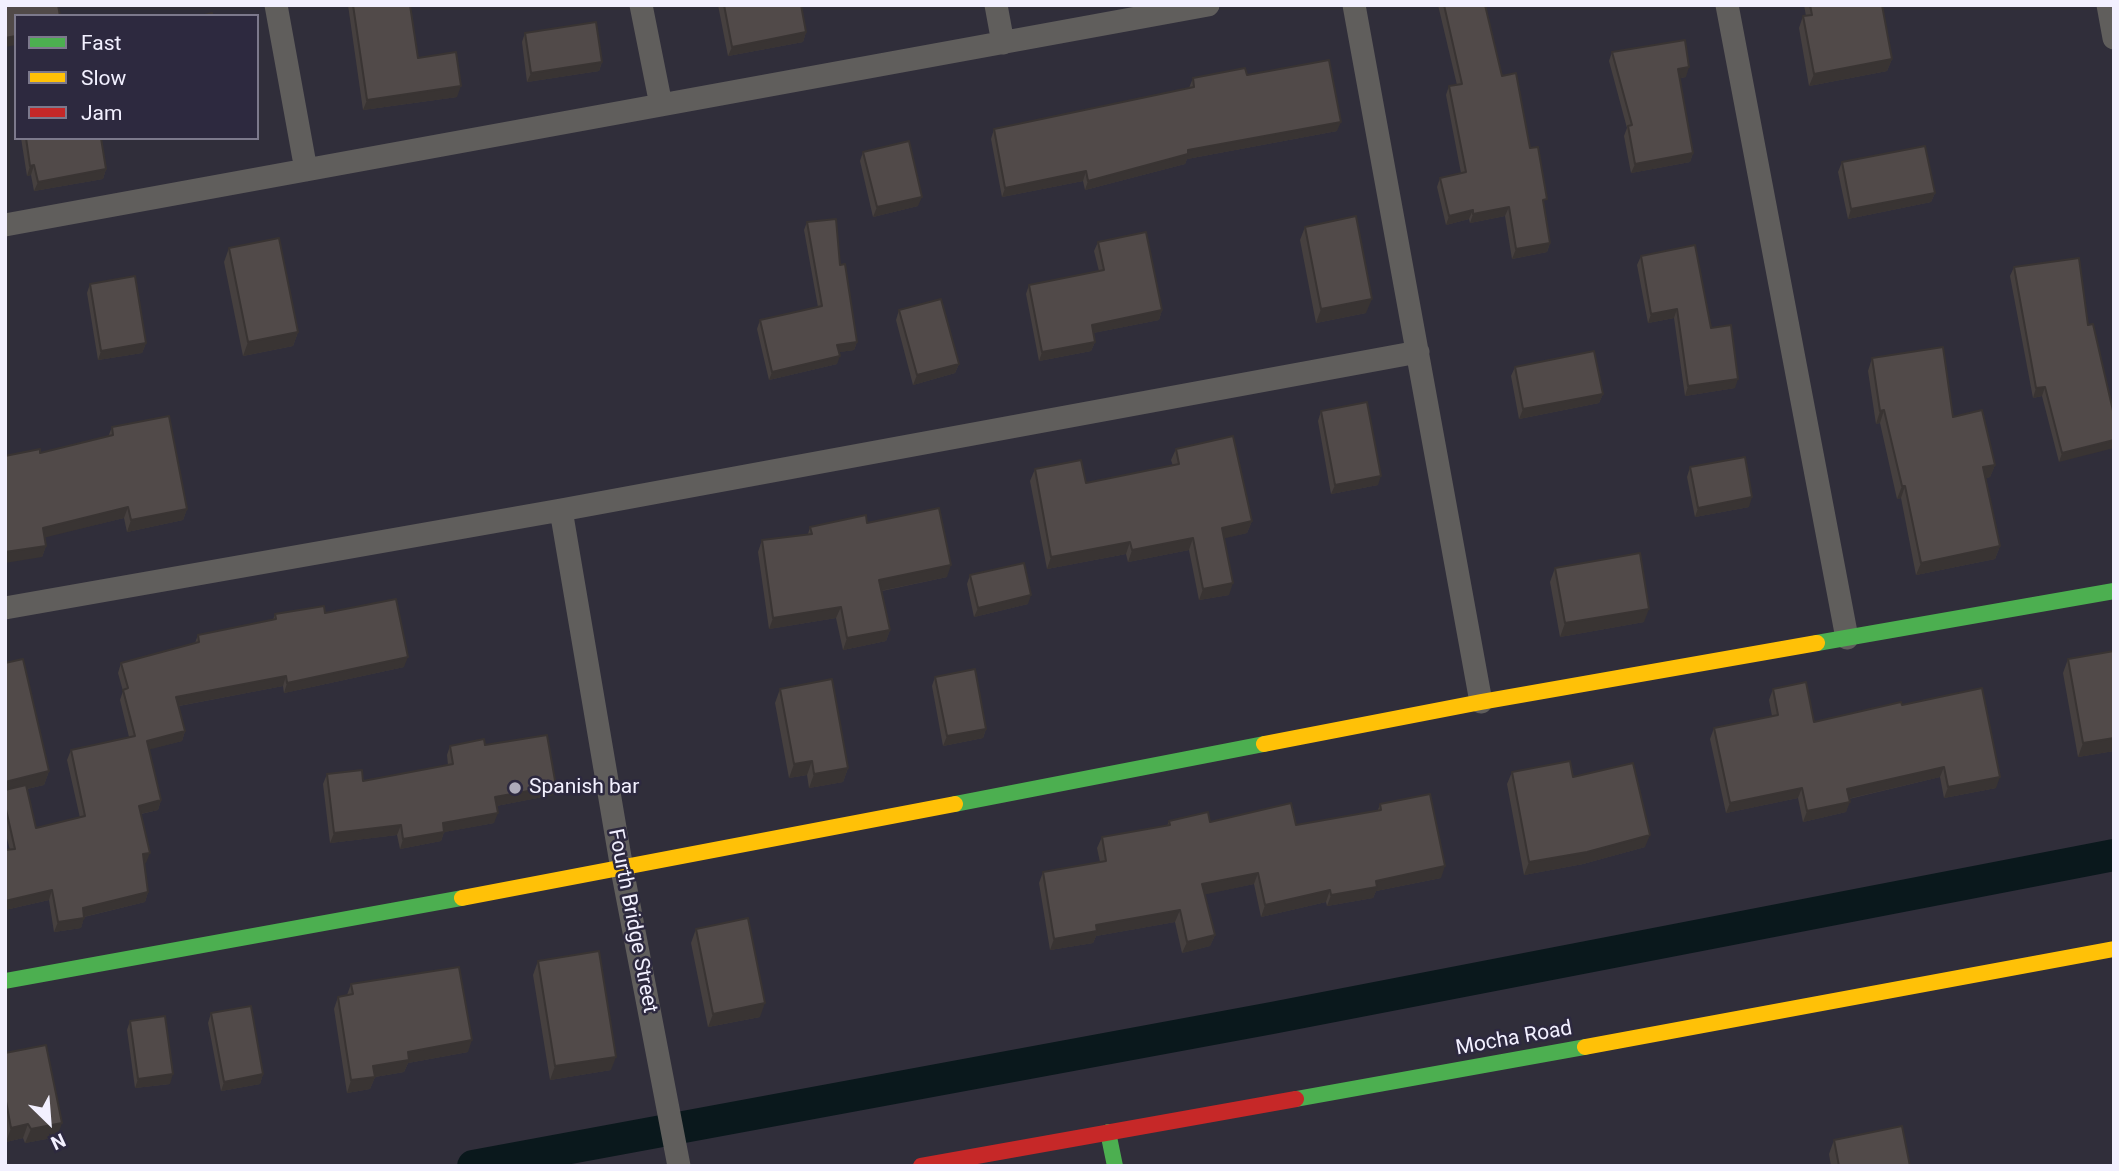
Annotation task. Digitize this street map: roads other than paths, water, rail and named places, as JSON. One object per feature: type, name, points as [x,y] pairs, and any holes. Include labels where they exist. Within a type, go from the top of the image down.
[{"type":"street","points":[[276,5],[306,170]]},
{"type":"street","points":[[641,5],[661,105]]},
{"type":"street","points":[[996,5],[1003,43]]},
{"type":"street","points":[[5,225],[1208,5]]},
{"type":"street","points":[[1354,5],[1481,702]]},
{"type":"street","points":[[1727,5],[1847,638]]},
{"type":"street","points":[[2108,5],[2114,38]]},
{"type":"street","points":[[5,608],[561,510],[1418,352]]},
{"type":"street","name":"Fourth Bridge Street","points":[[561,510],[622,869],[679,1166]]},
{"type":"street","points":[[5,981],[622,869],[1481,702],[2114,591]]},
{"type":"street","name":"Mocha Road","points":[[921,1166],[2114,949]]},
{"type":"street","points":[[1108,1132],[1115,1166]]},
{"type":"waterway","points":[[473,1166],[1272,1018],[2114,855]]},
{"type":"place","name":"Spanish bar","points":[[515,788]]}]
